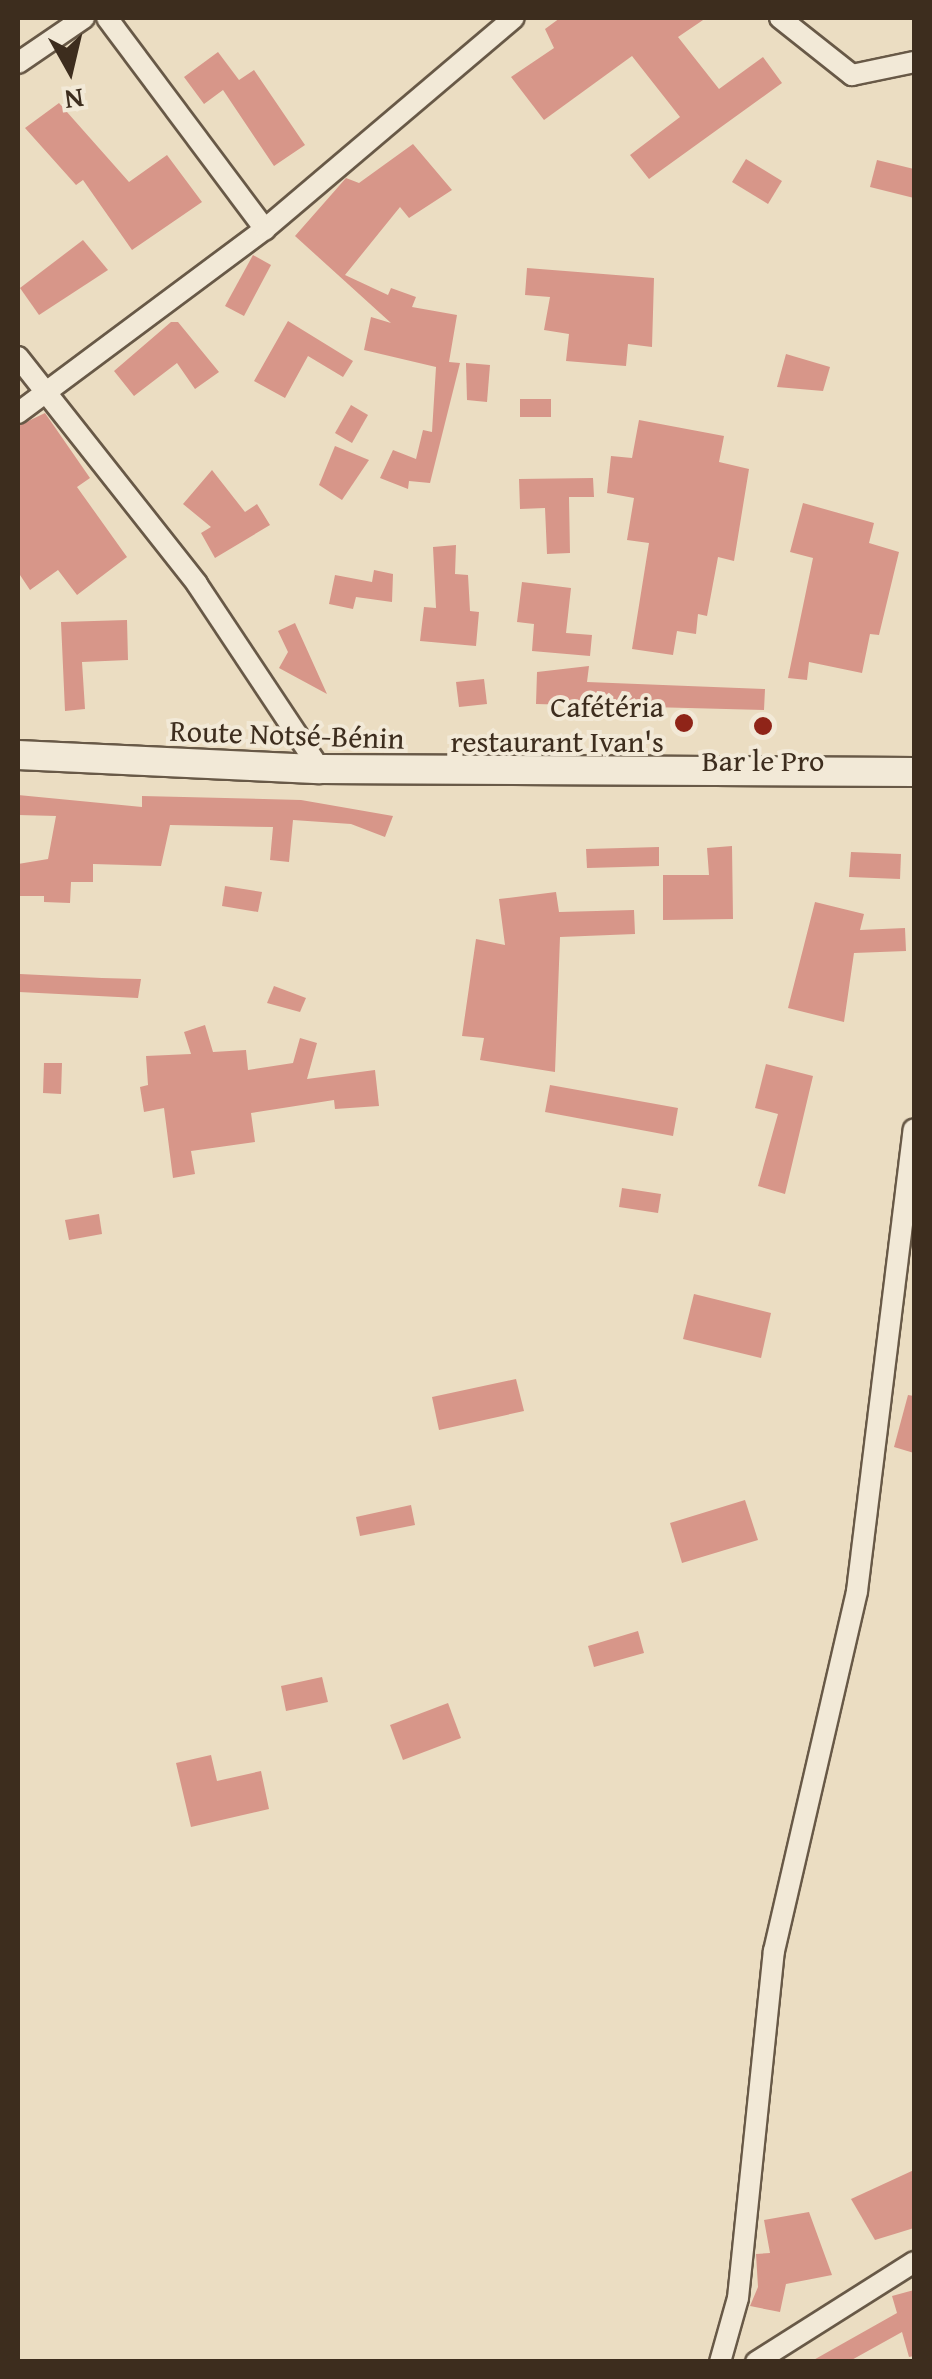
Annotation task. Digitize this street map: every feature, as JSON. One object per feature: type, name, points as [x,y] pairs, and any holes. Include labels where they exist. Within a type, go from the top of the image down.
[{"type":"main road","name":"Route Notsé-Bénin","points":[[18,754],[320,769],[914,772]]},
{"type":"street","points":[[18,64],[84,18]]},
{"type":"street","points":[[108,18],[264,229]]},
{"type":"street","points":[[18,413],[264,229],[514,18]]},
{"type":"street","points":[[780,18],[852,75],[914,62]]},
{"type":"street","points":[[18,357],[197,584],[320,769]]},
{"type":"street","points":[[720,2362],[738,2298],[748,2152],[774,1952],[857,1590],[914,1130]]},
{"type":"street","points":[[756,2362],[914,2262]]},
{"type":"building","points":[[560,18],[706,18],[678,37],[719,89],[763,57],[782,83],[649,179],[630,155],[680,117],[632,56],[544,120],[511,77],[554,48],[545,29]]},
{"type":"building","points":[[218,52],[239,80],[254,70],[305,145],[274,166],[223,90],[204,104],[184,77]]},
{"type":"building","points":[[59,103],[129,182],[167,155],[202,202],[132,250],[83,180],[76,185],[25,128]]},
{"type":"building","points":[[413,144],[452,190],[409,218],[400,207],[345,275],[388,295],[391,288],[416,297],[412,307],[457,315],[449,362],[460,363],[430,483],[409,481],[408,489],[380,478],[393,450],[416,459],[423,430],[432,432],[436,367],[364,350],[371,317],[391,323],[295,236],[346,178],[359,183]]},
{"type":"building","points":[[746,159],[782,181],[768,204],[732,182]]},
{"type":"building","points":[[877,160],[914,169],[914,198],[870,187]]},
{"type":"building","points":[[83,240],[108,270],[39,315],[20,288]]},
{"type":"building","points":[[253,255],[271,265],[244,316],[225,306]]},
{"type":"building","points":[[527,268],[654,278],[652,347],[628,344],[626,366],[566,361],[569,334],[544,330],[550,297],[525,295]]},
{"type":"building","points":[[288,321],[353,361],[343,377],[308,356],[285,398],[254,381]]},
{"type":"building","points":[[171,322],[178,322],[219,372],[195,389],[177,363],[134,396],[114,371]]},
{"type":"building","points":[[786,354],[830,367],[823,391],[777,387]]},
{"type":"building","points":[[466,363],[490,365],[487,402],[467,400]]},
{"type":"building","points":[[520,399],[551,399],[551,417],[520,417]]},
{"type":"building","points":[[351,405],[368,415],[352,443],[335,433]]},
{"type":"building","points":[[45,413],[90,478],[77,487],[127,557],[77,595],[58,570],[30,590],[18,572],[18,426]]},
{"type":"building","points":[[639,420],[724,436],[719,462],[749,469],[734,561],[718,557],[707,616],[698,614],[696,634],[677,631],[673,655],[632,649],[649,543],[627,540],[634,498],[607,493],[611,456],[632,458]]},
{"type":"building","points":[[335,446],[369,460],[342,500],[319,485]]},
{"type":"building","points":[[212,470],[245,512],[257,504],[270,525],[215,558],[201,533],[211,527],[183,504]]},
{"type":"building","points":[[593,478],[594,497],[569,497],[570,553],[547,554],[545,508],[520,509],[519,479]]},
{"type":"building","points":[[803,503],[874,523],[869,543],[899,552],[879,635],[870,634],[862,673],[809,662],[807,680],[788,678],[813,558],[790,552]]},
{"type":"building","points":[[456,545],[455,574],[468,575],[470,611],[479,612],[476,646],[420,641],[424,607],[436,608],[433,547]]},
{"type":"building","points":[[374,570],[393,574],[392,602],[356,597],[353,609],[329,604],[335,575],[372,582]]},
{"type":"building","points":[[522,582],[571,588],[566,633],[592,635],[590,656],[532,651],[534,624],[517,622]]},
{"type":"building","points":[[127,620],[128,660],[82,662],[85,709],[65,711],[61,622]]},
{"type":"building","points":[[295,623],[327,694],[279,668],[288,652],[278,631]]},
{"type":"building","points":[[589,666],[587,682],[765,689],[764,710],[536,704],[537,672]]},
{"type":"building","points":[[484,679],[487,704],[459,707],[456,682]]},
{"type":"building","points":[[18,795],[142,807],[142,796],[301,800],[393,816],[385,837],[351,824],[293,820],[289,862],[270,860],[273,827],[170,825],[161,866],[93,864],[93,882],[71,882],[70,903],[44,902],[44,896],[18,896],[18,864],[48,859],[56,816],[18,815]]},
{"type":"building","points":[[732,846],[733,919],[663,920],[663,875],[709,875],[707,848]]},
{"type":"building","points":[[659,847],[659,866],[587,868],[586,849]]},
{"type":"building","points":[[851,852],[901,854],[900,879],[849,877]]},
{"type":"building","points":[[225,886],[262,892],[258,912],[222,906]]},
{"type":"building","points":[[556,892],[559,912],[634,910],[635,934],[560,937],[555,1072],[480,1060],[484,1038],[462,1036],[476,939],[505,945],[499,899]]},
{"type":"building","points":[[815,902],[864,914],[860,930],[905,928],[906,951],[854,953],[844,1022],[788,1008]]},
{"type":"building","points":[[20,974],[141,979],[138,998],[19,992]]},
{"type":"building","points":[[274,986],[306,998],[300,1012],[267,1003]]},
{"type":"building","points":[[205,1025],[213,1052],[246,1050],[248,1070],[293,1063],[300,1038],[317,1043],[307,1079],[375,1070],[379,1106],[335,1109],[334,1100],[251,1113],[255,1142],[191,1151],[195,1174],[173,1178],[164,1108],[144,1112],[140,1087],[148,1085],[146,1056],[191,1054],[184,1032]]},
{"type":"building","points":[[44,1063],[62,1063],[61,1094],[43,1093]]},
{"type":"building","points":[[766,1064],[813,1076],[785,1194],[758,1186],[778,1114],[755,1108]]},
{"type":"building","points":[[550,1085],[678,1108],[673,1136],[545,1112]]},
{"type":"building","points":[[622,1188],[661,1194],[658,1213],[619,1207]]},
{"type":"building","points":[[99,1214],[102,1234],[69,1240],[65,1220]]},
{"type":"building","points":[[694,1294],[771,1313],[761,1358],[683,1339]]},
{"type":"building","points":[[516,1379],[524,1411],[439,1430],[432,1397]]},
{"type":"building","points":[[908,1395],[914,1396],[914,1453],[894,1447]]},
{"type":"building","points":[[745,1500],[758,1540],[682,1563],[670,1523]]},
{"type":"building","points":[[411,1505],[415,1525],[360,1536],[356,1517]]},
{"type":"building","points":[[638,1631],[644,1653],[594,1667],[588,1646]]},
{"type":"building","points":[[322,1677],[328,1702],[286,1711],[281,1686]]},
{"type":"building","points":[[448,1703],[461,1738],[403,1760],[390,1725]]},
{"type":"building","points":[[211,1755],[217,1781],[261,1771],[269,1809],[191,1827],[176,1763]]},
{"type":"building","points":[[914,2170],[914,2228],[875,2240],[851,2199]]},
{"type":"building","points":[[809,2212],[832,2275],[786,2284],[780,2312],[750,2306],[758,2287],[756,2254],[770,2253],[764,2220]]},
{"type":"building","points":[[914,2290],[914,2356],[909,2357],[902,2332],[848,2362],[810,2362],[897,2313],[892,2296]]},
{"type":"place","name":"Cafétéria restaurant Ivan's","points":[[684,723]]},
{"type":"place","name":"Bar le Pro","points":[[763,726]]}]
